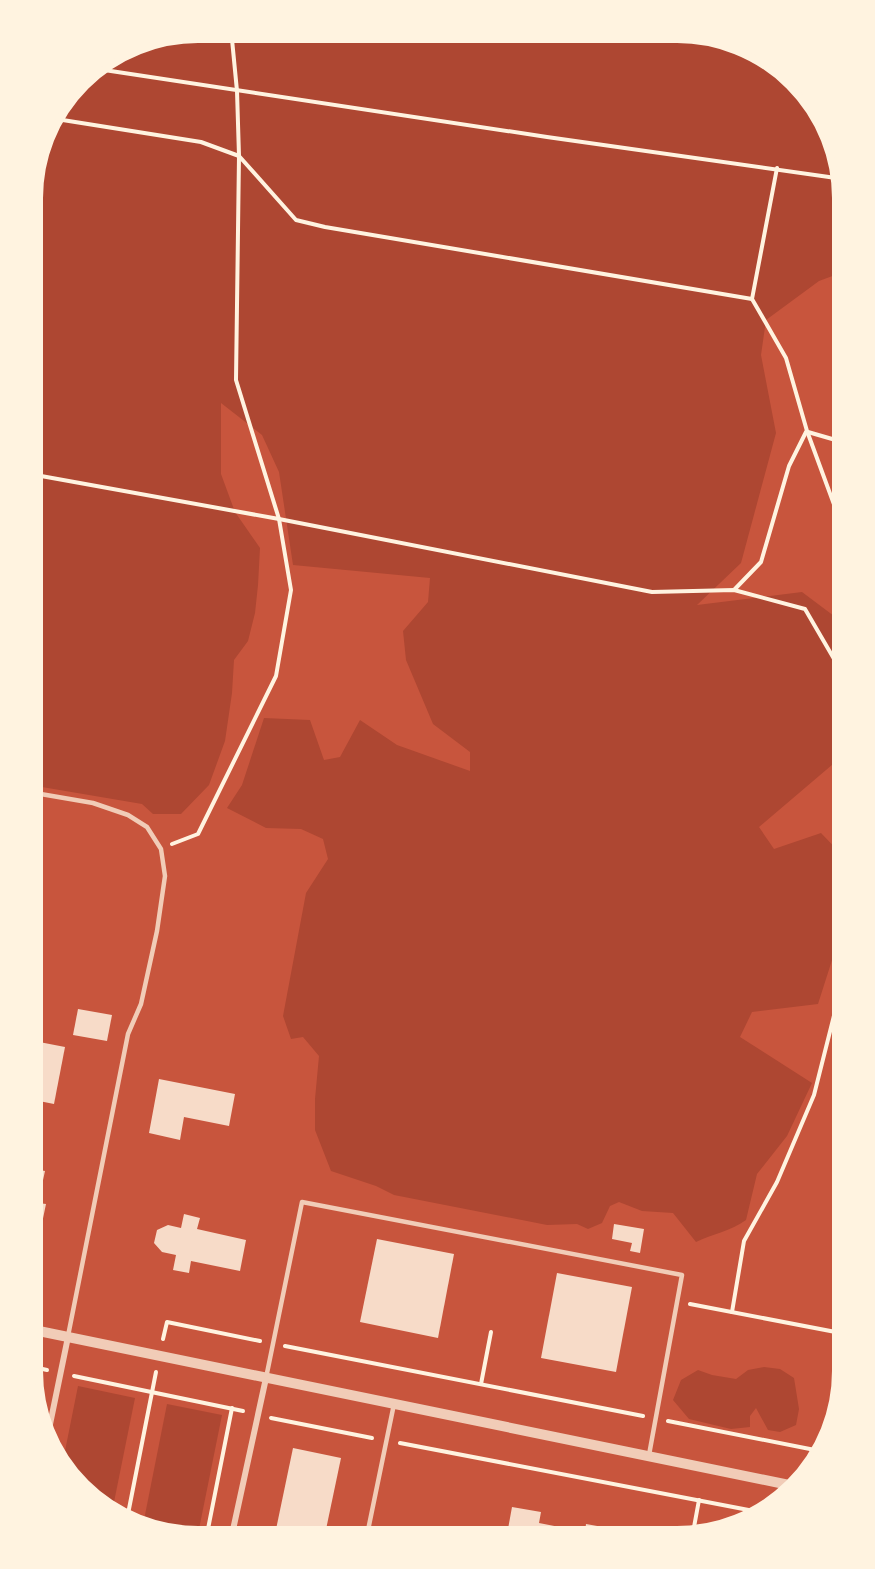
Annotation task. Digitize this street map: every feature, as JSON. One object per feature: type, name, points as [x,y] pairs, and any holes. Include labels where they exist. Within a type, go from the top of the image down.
[{"type":"street","points":[[39,1331],[787,1485]]},
{"type":"street","points":[[49,1428],[68,1337]]},
{"type":"street","points":[[233,1530],[266,1378]]},
{"type":"lane","points":[[39,794],[93,803],[128,815],[147,827],[161,849],[165,876],[157,931],[141,1005],[128,1034],[68,1337]]},
{"type":"lane","points":[[266,1378],[302,1202],[682,1275],[649,1456]]},
{"type":"lane","points":[[368,1530],[394,1404]]},
{"type":"path","points":[[161,849],[198,834],[276,676],[291,590],[279,519],[236,380],[239,156],[237,91],[232,39]]},
{"type":"path","points":[[105,70],[835,178]]},
{"type":"path","points":[[60,120],[201,142],[239,156],[296,220],[325,227],[752,299]]},
{"type":"path","points":[[777,168],[752,299],[786,358],[807,431],[836,510]]},
{"type":"path","points":[[807,431],[836,440]]},
{"type":"path","points":[[734,590],[761,562],[789,466],[807,431]]},
{"type":"path","points":[[39,476],[279,519],[652,592],[734,590],[805,609],[836,662]]},
{"type":"path","points":[[732,1312],[744,1241],[777,1182],[814,1095],[836,1008]]},
{"type":"path","points":[[677,1302],[836,1332]]},
{"type":"path","points":[[128,1514],[167,1322],[815,1450]]},
{"type":"path","points":[[481,1384],[490,1332]]},
{"type":"path","points":[[72,1387],[74,1376],[387,1440],[752,1511]]},
{"type":"path","points":[[208,1530],[232,1407]]},
{"type":"path","points":[[694,1529],[699,1500]]},
{"type":"shaded area","points":[[198,39],[687,39],[728,47],[747,55],[782,79],[809,110],[820,128],[831,157],[836,198],[836,275],[819,281],[766,320],[761,355],[776,433],[741,563],[697,605],[802,592],[836,618],[836,762],[759,827],[774,849],[821,833],[836,849],[836,907],[833,957],[818,1004],[752,1012],[740,1037],[812,1083],[787,1136],[757,1174],[746,1220],[696,1242],[673,1213],[642,1211],[619,1202],[610,1206],[602,1223],[588,1229],[577,1224],[547,1225],[394,1195],[376,1186],[331,1171],[315,1130],[319,1056],[303,1037],[291,1039],[283,1016],[306,893],[328,859],[323,839],[301,829],[266,828],[227,808],[242,785],[264,718],[310,720],[324,760],[340,757],[360,720],[397,745],[470,771],[470,752],[433,724],[406,660],[403,631],[428,602],[430,578],[293,565],[279,472],[262,435],[221,403],[221,474],[235,512],[260,548],[255,613],[248,641],[234,660],[225,741],[209,785],[181,814],[153,814],[142,804],[39,787],[40,178],[51,137],[60,119],[79,93],[93,79],[128,55],[157,44]]},
{"type":"shaded area","points":[[764,1367],[780,1369],[794,1378],[799,1409],[796,1425],[780,1432],[768,1430],[756,1408],[750,1416],[750,1427],[731,1429],[689,1419],[673,1400],[681,1380],[698,1370],[736,1379],[748,1370]]},
{"type":"shaded area","points":[[78,1386],[135,1398],[113,1505],[79,1476],[64,1456]]},
{"type":"shaded area","points":[[167,1404],[222,1415],[199,1530],[178,1529],[144,1520]]},
{"type":"building","points":[[78,1009],[112,1015],[107,1041],[73,1035]]},
{"type":"building","points":[[39,1042],[65,1047],[54,1104],[39,1101]]},
{"type":"building","points":[[159,1079],[235,1094],[229,1126],[184,1117],[180,1140],[149,1133]]},
{"type":"building","points":[[39,1170],[45,1171],[39,1198]]},
{"type":"building","points":[[39,1203],[46,1204],[39,1238]]},
{"type":"building","points":[[184,1214],[200,1218],[197,1229],[246,1240],[240,1271],[191,1261],[189,1273],[173,1270],[176,1255],[162,1252],[154,1243],[157,1230],[168,1225],[181,1228]]},
{"type":"building","points":[[614,1224],[644,1229],[640,1253],[630,1251],[632,1243],[612,1239]]},
{"type":"building","points":[[377,1239],[454,1254],[438,1338],[360,1322]]},
{"type":"building","points":[[557,1273],[632,1287],[616,1372],[541,1358]]},
{"type":"building","points":[[293,1448],[341,1458],[326,1530],[276,1530]]},
{"type":"building","points":[[512,1507],[541,1512],[539,1523],[575,1530],[508,1530]]},
{"type":"building","points":[[586,1524],[614,1530],[585,1530]]}]
